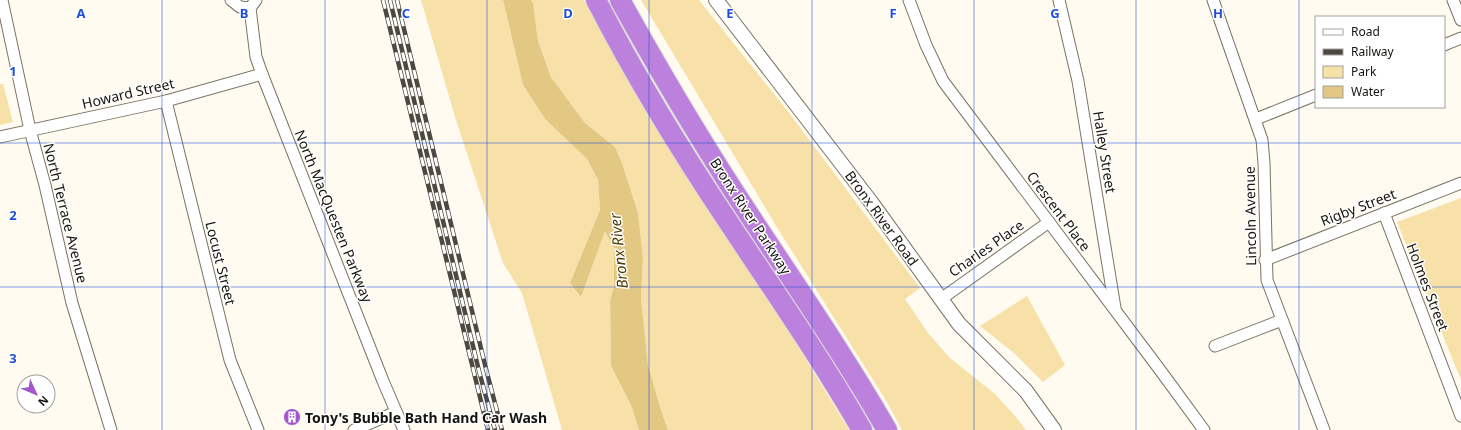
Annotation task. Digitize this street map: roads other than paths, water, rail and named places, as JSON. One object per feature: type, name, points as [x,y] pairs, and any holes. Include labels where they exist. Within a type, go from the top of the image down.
[{"type":"highway","name":"Bronx River Parkway","points":[[596,0],[640,81],[677,143],[731,227],[814,350],[862,430]]},
{"type":"highway","name":"Bronx River Parkway","points":[[620,0],[659,69],[709,152],[834,342],[887,430]]},
{"type":"street","name":"North Terrace Avenue","points":[[2,0],[30,130],[45,185],[72,303],[111,430]]},
{"type":"street","name":"North MacQuesten Parkway","points":[[231,0],[240,7],[253,4],[256,57],[262,74],[404,430]]},
{"type":"street","name":"Bronx River Road","points":[[716,0],[871,202],[959,324],[1026,391],[1054,430]]},
{"type":"street","name":"Crescent Place","points":[[909,0],[926,45],[943,80],[1204,430]]},
{"type":"street","name":"Halley Street","points":[[1059,0],[1078,81],[1115,310]]},
{"type":"street","name":"Lincoln Avenue","points":[[1213,0],[1256,119],[1262,140],[1264,163],[1265,260],[1267,280],[1324,430]]},
{"type":"street","points":[[1453,0],[1461,20]]},
{"type":"street","points":[[1445,45],[1461,38]]},
{"type":"street","name":"Howard Street","points":[[0,137],[166,101],[262,74]]},
{"type":"street","points":[[1256,119],[1315,95]]},
{"type":"street","name":"Locust Street","points":[[166,101],[230,360],[258,430]]},
{"type":"street","name":"Rigby Street","points":[[1265,260],[1461,183]]},
{"type":"street","name":"Holmes Street","points":[[1384,213],[1461,416]]},
{"type":"street","name":"Charles Place","points":[[940,299],[1048,222]]},
{"type":"street","points":[[1215,346],[1282,320]]},
{"type":"street","points":[[354,430],[396,412]]},
{"type":"water","name":"Bronx River","points":[[503,0],[531,0],[533,3],[538,41],[551,77],[585,123],[615,147],[622,163],[638,213],[643,258],[641,298],[648,365],[668,430],[639,430],[631,405],[611,366],[610,301],[614,286],[614,248],[605,231],[581,297],[570,283],[600,210],[598,180],[587,159],[545,119],[523,85]]},
{"type":"railway","points":[[383,0],[488,430]]},
{"type":"railway","points":[[390,0],[479,371],[495,430]]},
{"type":"railway","points":[[397,0],[502,430]]},
{"type":"place","name":"Tony's Bubble Bath Hand Car Wash","points":[[292,417]]}]
